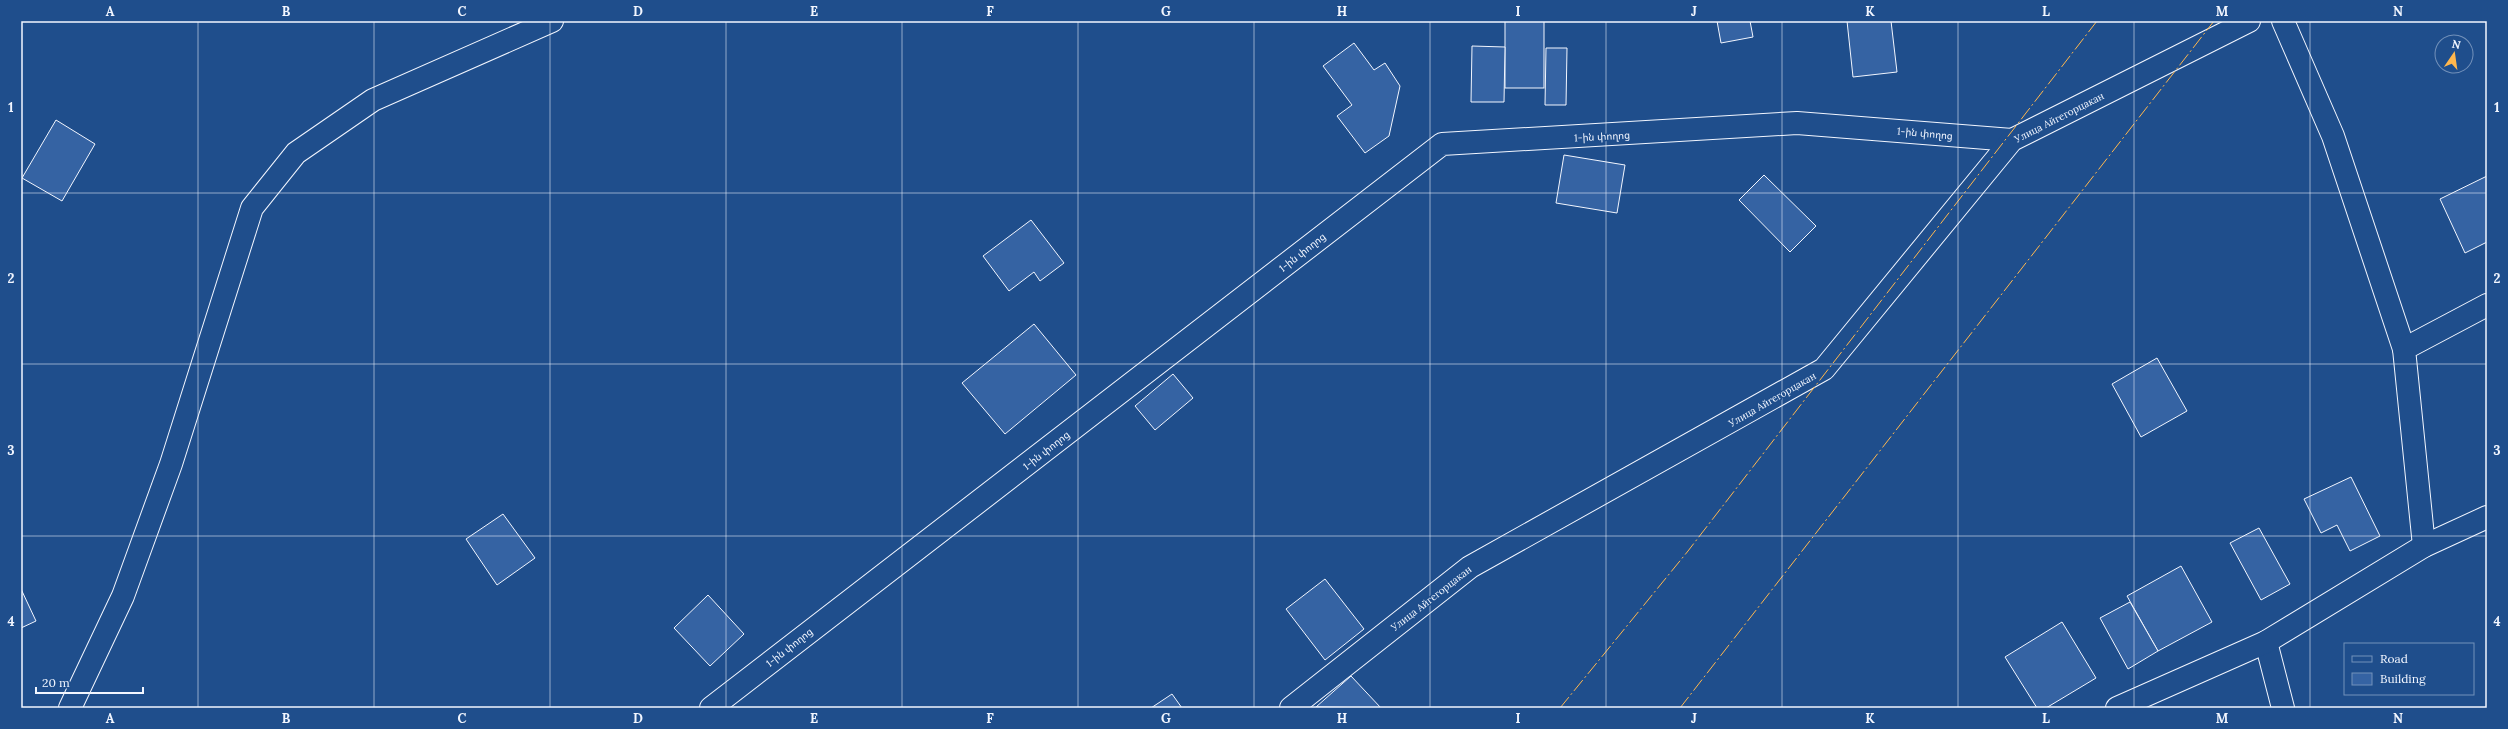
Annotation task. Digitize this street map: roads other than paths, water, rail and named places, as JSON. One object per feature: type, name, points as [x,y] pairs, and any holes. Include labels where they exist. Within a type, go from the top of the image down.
[{"type":"street","points":[[70,708],[123,596],[171,464],[252,208],[296,153],[373,100],[552,21]]},
{"type":"street","name":"Улица Айгегорцакан","points":[[1291,708],[1470,567],[1824,370],[2012,140],[2249,21]]},
{"type":"street","points":[[2283,21],[2333,136],[2404,349],[2424,546]]},
{"type":"street","name":"1-ին փողոց","points":[[711,708],[1442,144],[1797,123],[2012,140]]},
{"type":"street","points":[[2404,349],[2487,305]]},
{"type":"street","points":[[2117,708],[2266,642],[2424,546],[2487,517]]},
{"type":"street","points":[[2266,642],[2283,708]]}]
